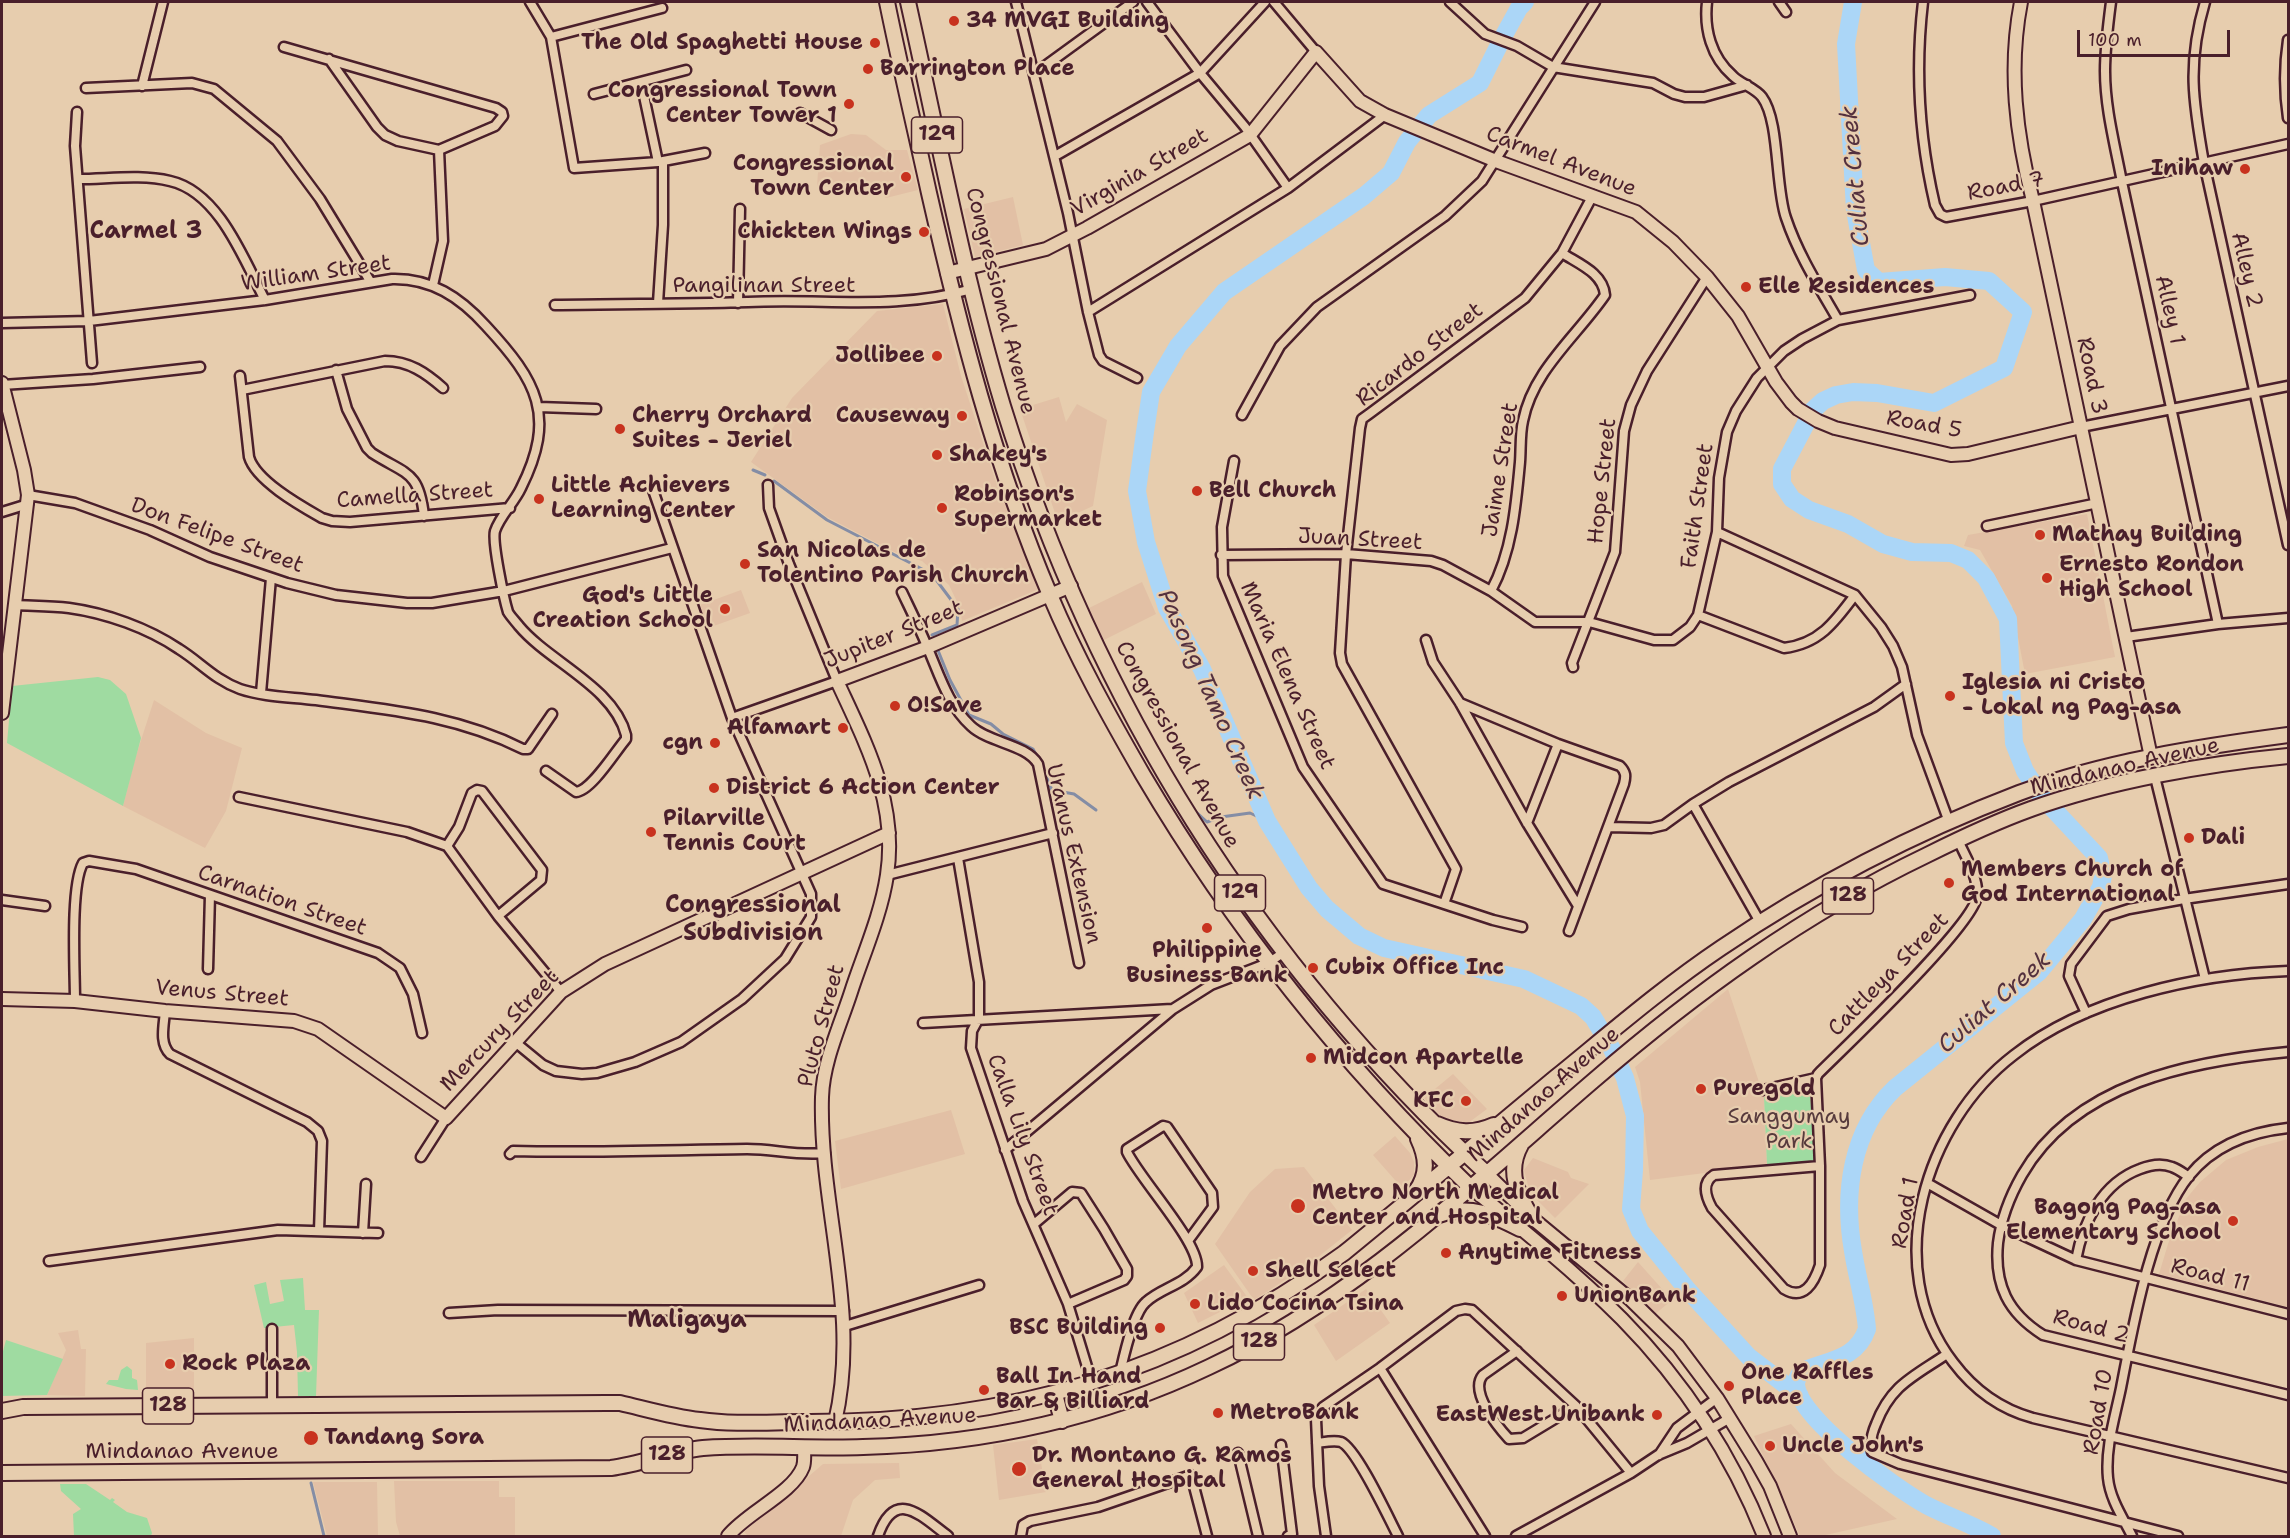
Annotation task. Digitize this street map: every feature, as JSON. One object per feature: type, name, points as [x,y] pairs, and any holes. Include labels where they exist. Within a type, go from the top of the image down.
[{"type":"main road","name":"Congressional Avenue","points":[[887,2],[952,295],[972,369],[1014,501],[1050,595],[1099,697],[1163,809],[1212,886],[1268,963],[1333,1044],[1470,1187]]},
{"type":"main road","name":"Congressional Avenue","points":[[908,2],[967,268],[1004,406],[1038,507],[1117,688],[1210,848],[1283,953],[1358,1044],[1430,1121],[1486,1173]]},
{"type":"main road","name":"Mindanao Avenue","points":[[2,1411],[23,1407],[613,1403],[710,1421],[835,1422],[898,1420],[960,1414],[1055,1394],[1120,1374],[1176,1352],[1283,1295],[1344,1253],[1616,1028],[1720,949],[1760,922],[1885,852],[1949,822],[2021,793],[2063,780],[2151,757],[2230,742],[2289,735]]},
{"type":"main road","name":"Mindanao Avenue","points":[[2,1473],[600,1469],[621,1467],[696,1449],[868,1447],[998,1436],[1112,1406],[1161,1388],[1256,1344],[1302,1317],[1358,1279],[1470,1187],[1683,1005],[1731,970],[1842,900],[1958,840],[2026,811],[2068,797],[2155,777],[2255,759],[2289,756]]},
{"type":"main road","points":[[1720,949],[1731,970]]},
{"type":"main road","points":[[1430,1121],[1450,1130],[1468,1132],[1484,1129],[1504,1120]]},
{"type":"main road","points":[[1408,1200],[1421,1183],[1426,1167],[1424,1151],[1413,1130]]},
{"type":"main road","points":[[1522,1143],[1514,1162],[1514,1179],[1519,1195],[1532,1218]]},
{"type":"main road","points":[[1432,1218],[1457,1210],[1474,1210],[1496,1216],[1521,1229]]},
{"type":"main road","points":[[1055,1394],[1062,1421]]},
{"type":"street","points":[[142,86],[163,2]]},
{"type":"street","points":[[530,2],[551,36],[574,168],[660,162],[705,153]]},
{"type":"street","points":[[1016,2],[1054,156],[1099,356],[1102,361],[1137,378]]},
{"type":"street","points":[[1034,74],[1133,2]]},
{"type":"street","points":[[1147,2],[1288,188]]},
{"type":"street","points":[[1054,156],[1200,73],[1265,2]]},
{"type":"street","points":[[1274,2],[1316,52]]},
{"type":"street","points":[[1450,2],[1485,34],[1517,46],[1554,67],[1653,83],[1685,97],[1704,97],[1747,85]]},
{"type":"street","points":[[1242,415],[1281,346],[1317,307],[1445,216],[1482,181],[1595,2]]},
{"type":"street","points":[[1707,2],[1705,19],[1713,50],[1733,77],[1762,97],[1768,111],[1775,146],[1780,194],[1786,217],[1803,257],[1838,320]]},
{"type":"street","points":[[1779,2],[1786,12]]},
{"type":"street","name":"Road 7","points":[[1923,2],[1919,35],[1918,87],[1922,138],[1935,205],[1940,214],[1946,217],[2033,201],[2289,144]]},
{"type":"street","name":"Road 3","points":[[2021,2],[2014,69],[2016,114],[2022,158],[2151,757]]},
{"type":"street","name":"Alley 1","points":[[2111,2],[2106,34],[2105,72],[2108,110],[2218,624]]},
{"type":"street","name":"Alley 2","points":[[2205,2],[2196,33],[2192,76],[2196,120],[2289,545]]},
{"type":"street","points":[[551,36],[662,8]]},
{"type":"street","points":[[2289,40],[2284,65],[2285,100],[2289,118]]},
{"type":"street","points":[[284,46],[329,59],[496,108],[502,112],[501,121],[495,126],[439,150],[414,146],[385,135],[329,59]]},
{"type":"street","name":"Virginia Street","points":[[947,273],[1046,249],[1250,135],[1316,52]]},
{"type":"street","name":"Carmel Avenue","points":[[1316,52],[1360,101],[1385,115],[1496,161],[1636,212],[1673,242],[1707,277],[1738,316],[1776,382],[1798,410]]},
{"type":"street","points":[[594,94],[686,70]]},
{"type":"street","points":[[641,82],[660,162],[663,225],[658,303]]},
{"type":"street","points":[[86,88],[192,83],[213,89],[277,141],[320,199],[370,281]]},
{"type":"street","points":[[77,112],[75,146],[92,363]]},
{"type":"street","points":[[800,113],[831,130]]},
{"type":"street","points":[[1088,312],[1288,188],[1385,115]]},
{"type":"street","points":[[433,285],[443,242],[439,150]]},
{"type":"street","points":[[78,179],[147,178],[171,181],[190,189],[209,203],[222,219],[265,300]]},
{"type":"street","name":"Ricardo Street","points":[[1444,904],[1456,869],[1342,664],[1340,653],[1346,554],[1362,419],[1524,298],[1562,253],[1593,195]]},
{"type":"street","points":[[738,303],[740,209]]},
{"type":"street","name":"Jaime Street","points":[[1491,591],[1500,574],[1513,525],[1523,420],[1533,390],[1551,362],[1605,295],[1605,288],[1599,277],[1562,253]]},
{"type":"street","name":"Hope Street","points":[[1573,667],[1572,663],[1615,552],[1624,431],[1631,405],[1647,371],[1707,277]]},
{"type":"street","name":"William Street","points":[[2,323],[89,321],[265,300],[370,281],[403,279],[433,285],[462,302],[496,336],[528,381],[539,407],[540,425],[535,454],[526,479],[495,533],[495,545],[508,612],[529,638],[580,676],[609,703],[626,731],[626,739],[590,784],[580,792],[576,792],[546,771]]},
{"type":"street","name":"Pangilinan Street","points":[[555,305],[878,304],[952,295],[972,289]]},
{"type":"street","name":"Faith Street","points":[[1698,615],[1717,531],[1719,478],[1727,432],[1753,382],[1767,366],[1802,339],[1838,320],[1970,295]]},
{"type":"street","points":[[242,390],[378,362],[399,362],[426,374],[443,388]]},
{"type":"street","points":[[2,713],[28,499],[22,459],[4,409],[2,384],[93,379],[200,367]]},
{"type":"street","points":[[336,370],[347,409],[367,448],[413,478],[421,493],[424,516]]},
{"type":"street","name":"Camella Street","points":[[240,376],[249,457],[253,468],[315,514],[332,521],[350,522],[510,508]]},
{"type":"street","points":[[2080,427],[2289,386]]},
{"type":"street","points":[[539,407],[596,409]]},
{"type":"street","name":"Road 5","points":[[1798,410],[1835,428],[1951,455],[1968,454],[2080,427]]},
{"type":"street","name":"Maria Elena Street","points":[[1234,461],[1224,510],[1221,555],[1226,587],[1303,767],[1383,884],[1522,927]]},
{"type":"street","name":"Pluto Street","points":[[768,485],[769,508],[798,589],[880,780],[889,833],[888,875],[825,1074],[822,1095],[825,1153],[845,1326],[843,1381],[835,1422]]},
{"type":"street","points":[[515,1042],[543,1065],[556,1071],[597,1073],[634,1062],[681,1042],[707,1026],[741,999],[785,959],[811,917],[811,894],[732,718],[652,490]]},
{"type":"street","points":[[2,512],[28,499]]},
{"type":"street","name":"Don Felipe Street","points":[[28,499],[75,503],[150,530],[210,557],[271,578],[336,595],[407,603],[432,603],[504,591],[672,548]]},
{"type":"street","points":[[1987,526],[2098,503]]},
{"type":"street","points":[[1717,531],[1855,595],[1881,627],[1893,646],[1906,684],[1917,735],[1949,822]]},
{"type":"street","name":"Juan Street","points":[[1221,555],[1346,554],[1431,561],[1491,591],[1535,622],[1589,622]]},
{"type":"street","points":[[261,693],[271,578]]},
{"type":"street","name":"Jupiter Street","points":[[732,718],[928,647],[1071,586]]},
{"type":"street","name":"Uranus Extension","points":[[902,592],[928,647],[946,693],[958,712],[972,728],[1002,744],[1025,752],[1036,760],[1079,963]]},
{"type":"street","points":[[1589,622],[1654,640],[1673,640],[1690,627],[1698,615],[1784,648],[1811,641],[1827,629],[1855,595]]},
{"type":"street","points":[[15,605],[70,608],[124,623],[156,635],[181,650],[202,668],[241,689],[404,712],[456,722],[526,750],[552,714]]},
{"type":"street","points":[[2126,637],[2218,624],[2289,618]]},
{"type":"street","points":[[1426,640],[1433,662],[1460,703],[1527,823],[1578,906]]},
{"type":"street","points":[[1609,827],[1651,828],[1677,817],[1693,804],[1729,783],[1874,707],[1906,684]]},
{"type":"street","points":[[1460,703],[1558,744],[1620,766],[1624,770],[1626,777],[1609,827],[1569,931]]},
{"type":"street","points":[[1527,823],[1558,744]]},
{"type":"street","points":[[2155,777],[2205,979]]},
{"type":"street","points":[[447,846],[459,827],[472,793],[477,790],[482,791],[542,870],[543,875],[541,880],[498,916]]},
{"type":"street","points":[[239,797],[407,832],[447,846],[498,916],[561,992]]},
{"type":"street","points":[[1693,804],[1760,922]]},
{"type":"street","name":"Mercury Street","points":[[422,1157],[446,1118],[561,992],[605,964],[889,833]]},
{"type":"street","points":[[888,875],[1053,833]]},
{"type":"street","name":"Cattleya Street","points":[[1816,1078],[1927,963],[1973,910],[1978,894],[1958,840]]},
{"type":"street","name":"Calla Lily Street","points":[[958,858],[979,982],[979,1018],[972,1031],[971,1048],[1023,1201],[1068,1304],[1092,1383]]},
{"type":"street","name":"Carnation Street","points":[[75,1001],[78,871],[83,863],[89,861],[136,869],[378,952],[400,969],[413,994],[422,1033]]},
{"type":"street","points":[[2086,1013],[2069,976],[2071,964],[2107,916],[2129,909],[2184,898],[2289,884]]},
{"type":"street","points":[[208,969],[210,894]]},
{"type":"street","points":[[2,900],[45,906]]},
{"type":"street","points":[[1005,1150],[1173,1009],[1211,985],[1268,963],[1283,953]]},
{"type":"street","name":"Road 1","points":[[2289,971],[2205,979],[2148,992],[2086,1013],[2015,1054],[1986,1080],[1961,1111],[1951,1128],[1928,1183],[1918,1226],[1916,1271],[1926,1314],[1947,1354],[1974,1386],[2007,1410],[2289,1478]]},
{"type":"street","name":"Venus Street","points":[[2,999],[75,1001],[294,1021],[318,1029],[446,1118]]},
{"type":"street","points":[[923,1023],[979,1018],[1173,1009]]},
{"type":"street","points":[[165,1011],[163,1040],[164,1048],[170,1054],[307,1122],[318,1131],[322,1142],[319,1231]]},
{"type":"street","name":"Road 2","points":[[2289,1052],[2222,1060],[2168,1074],[2133,1084],[2090,1105],[2059,1129],[2033,1157],[2011,1196],[2001,1225],[1997,1258],[1999,1275],[2009,1304],[2026,1325],[2043,1335],[2289,1395]]},
{"type":"street","points":[[1763,1090],[1816,1078],[1820,1166],[1820,1265],[1814,1280],[1803,1291],[1796,1294],[1785,1290],[1712,1208],[1706,1192],[1708,1178],[1714,1175],[1820,1166]]},
{"type":"street","points":[[1120,1374],[1129,1338],[1143,1305],[1147,1300],[1176,1285],[1197,1267],[1197,1261],[1188,1241],[1127,1152],[1127,1149],[1163,1126],[1167,1127],[1212,1193],[1214,1201],[1213,1207],[1188,1241]]},
{"type":"street","name":"Road 10","points":[[2132,1536],[2109,1488],[2107,1467],[2127,1356],[2145,1279],[2169,1211],[2188,1176],[2209,1157],[2237,1140],[2253,1134],[2289,1128]]},
{"type":"street","points":[[510,1154],[513,1151],[587,1153],[678,1149],[754,1149],[802,1155],[825,1153]]},
{"type":"street","points":[[2076,1260],[2089,1218],[2105,1193],[2118,1181],[2136,1170],[2154,1165],[2173,1167],[2188,1176]]},
{"type":"street","name":"Congressional Avenue","points":[[1486,1173],[1532,1218],[1630,1299],[1677,1346],[1730,1418],[1770,1486],[1790,1536]]},
{"type":"street","name":"Road 11","points":[[1928,1183],[2001,1225],[2076,1260],[2289,1314]]},
{"type":"street","points":[[363,1233],[366,1185]]},
{"type":"street","name":"Congressional Avenue","points":[[1470,1187],[1521,1229],[1621,1319],[1661,1363],[1711,1429],[1728,1458],[1764,1536]]},
{"type":"street","points":[[1034,1224],[1072,1192],[1081,1193],[1127,1269],[1127,1276],[1124,1280],[1068,1304]]},
{"type":"street","points":[[49,1261],[278,1230],[378,1233]]},
{"type":"street","points":[[845,1326],[979,1285]]},
{"type":"street","points":[[1326,1536],[1319,1486],[1316,1419],[1323,1407],[1456,1311],[1465,1309],[1472,1310],[1576,1406],[1630,1473]]},
{"type":"street","points":[[449,1313],[498,1310],[844,1311]]},
{"type":"street","points":[[272,1329],[272,1405]]},
{"type":"street","points":[[1517,1351],[1483,1375],[1478,1386],[1480,1396],[1509,1439],[1523,1438],[1576,1406]]},
{"type":"street","points":[[1947,1354],[1903,1383],[1883,1404],[1871,1440],[1872,1452],[1900,1464],[2178,1536]]},
{"type":"street","points":[[1380,1368],[1485,1536]]},
{"type":"street","points":[[1658,1455],[1677,1428],[1717,1398]]},
{"type":"street","points":[[1516,1536],[1658,1455],[1687,1443],[1730,1418]]},
{"type":"street","points":[[1317,1443],[1338,1441],[1350,1449],[1377,1494],[1398,1536]]},
{"type":"street","points":[[1281,1445],[1290,1535]]},
{"type":"street","points":[[728,1536],[738,1525],[794,1480],[802,1468],[804,1448]]},
{"type":"street","points":[[1238,1453],[1258,1536]]},
{"type":"street","points":[[1021,1536],[1023,1525],[1030,1521],[1104,1505],[1191,1475],[1207,1536]]},
{"type":"street","points":[[878,1536],[886,1517],[899,1509],[907,1508],[915,1511],[948,1536]]},
{"type":"shaded area","name":"Congressional Town Center","points":[[851,134],[866,135],[886,150],[907,150],[918,190],[886,198],[876,188],[817,186],[820,145]]},
{"type":"shaded area","points":[[1013,197],[1023,245],[975,257],[964,209]]},
{"type":"shaded area","points":[[943,304],[961,376],[996,482],[1039,589],[962,621],[960,608],[949,585],[922,561],[894,552],[827,517],[751,462],[792,398],[877,311]]},
{"type":"shaded area","points":[[1059,397],[1066,422],[1077,404],[1107,420],[1093,506],[1058,522],[1020,409]]},
{"type":"shaded area","name":"Ernesto Rondon High School","points":[[2087,514],[2115,657],[2025,674],[2012,606],[1980,550],[1964,546],[1968,535]]},
{"type":"shaded area","points":[[1142,582],[1156,614],[1102,641],[1087,609]]},
{"type":"shaded area","name":"God's Little Creation School","points":[[741,590],[750,613],[708,628],[700,605]]},
{"type":"shaded area","points":[[154,700],[206,733],[242,748],[226,811],[205,848],[123,806]]},
{"type":"shaded area","name":"Puregold","points":[[1728,989],[1764,1097],[1767,1165],[1650,1180],[1640,1082],[1635,1067]]},
{"type":"shaded area","points":[[1453,1074],[1487,1109],[1464,1126],[1448,1124],[1424,1098]]},
{"type":"shaded area","points":[[951,1110],[965,1154],[841,1189],[835,1141]]},
{"type":"shaded area","points":[[1395,1136],[1410,1153],[1414,1162],[1414,1175],[1402,1188],[1373,1155]]},
{"type":"shaded area","name":"Bagong Pag-asa Elementary School","points":[[2288,1139],[2288,1307],[2159,1274],[2186,1199],[2200,1182],[2226,1160],[2258,1147]]},
{"type":"shaded area","points":[[1533,1158],[1568,1172],[1571,1178],[1589,1184],[1555,1218],[1530,1193],[1524,1170]]},
{"type":"shaded area","points":[[1304,1167],[1352,1230],[1308,1265],[1254,1300],[1215,1244],[1250,1192],[1275,1169]]},
{"type":"shaded area","points":[[1638,1262],[1672,1300],[1654,1315],[1623,1281]]},
{"type":"shaded area","points":[[1224,1265],[1248,1298],[1198,1323],[1184,1293]]},
{"type":"shaded area","points":[[1366,1289],[1390,1323],[1336,1361],[1314,1325]]},
{"type":"shaded area","points":[[78,1330],[81,1349],[86,1349],[85,1396],[47,1395],[66,1350],[58,1333]]},
{"type":"shaded area","name":"Rock Plaza","points":[[194,1338],[194,1396],[146,1396],[146,1343]]},
{"type":"shaded area","points":[[1791,1424],[1835,1473],[1897,1519],[1821,1536],[1800,1536],[1754,1436]]},
{"type":"shaded area","name":"Dr. Montano G. Ramos General Hospital","points":[[1037,1439],[1046,1492],[999,1500],[993,1445]]},
{"type":"shaded area","points":[[899,1463],[900,1478],[875,1480],[853,1500],[841,1536],[748,1536],[744,1532],[823,1464]]},
{"type":"shaded area","points":[[394,1481],[499,1481],[499,1497],[515,1497],[515,1536],[400,1536],[396,1522]]},
{"type":"shaded area","points":[[313,1482],[377,1482],[378,1536],[327,1536]]},
{"type":"green space","points":[[98,677],[110,680],[126,694],[141,738],[123,806],[7,743],[12,686]]},
{"type":"green space","name":"Sanggumay Park","points":[[1810,1091],[1815,1162],[1767,1165],[1764,1097]]},
{"type":"green space","points":[[303,1278],[305,1310],[319,1310],[316,1396],[298,1396],[294,1325],[264,1328],[254,1285],[266,1282],[270,1304],[284,1301],[280,1280]]},
{"type":"green space","points":[[6,1340],[63,1359],[47,1395],[2,1396],[2,1355]]},
{"type":"green space","points":[[127,1366],[132,1370],[132,1378],[137,1380],[138,1390],[106,1384],[109,1380],[118,1380],[121,1370]]},
{"type":"green space","points":[[60,1484],[86,1484],[110,1500],[112,1498],[115,1500],[113,1502],[127,1512],[147,1518],[151,1536],[74,1536],[73,1514],[81,1509],[61,1491]]},
{"type":"waterway","name":"Pasong Tamo Creek","points":[[1525,2],[1519,8],[1480,83],[1429,115],[1407,142],[1391,173],[1364,196],[1224,292],[1178,346],[1151,392],[1137,491],[1146,542],[1167,608],[1202,669],[1267,821],[1309,888],[1327,909],[1359,936],[1384,948],[1524,979],[1581,1006],[1593,1017],[1612,1049],[1625,1078],[1635,1116],[1631,1209],[1640,1231],[1686,1288],[1749,1357],[1800,1396]]},
{"type":"waterway","name":"Culiat Creek","points":[[1853,2],[1846,44],[1855,210],[1866,270],[1879,282],[1945,277],[1989,281],[2023,312],[2004,368],[1934,403],[1877,393],[1853,392],[1836,395],[1823,401],[1813,410],[1782,469],[1782,484],[1792,499],[1809,510],[1848,524],[1883,544],[1912,552],[1951,553],[1968,560],[1986,578],[2008,619],[2014,743],[2025,771],[2042,797],[2099,858],[2103,875],[2101,887],[2083,919],[2039,972],[1895,1088],[1868,1123],[1854,1164],[1849,1207],[1853,1251],[1867,1329],[1856,1348],[1839,1358],[1801,1372],[1796,1384],[1801,1399],[1813,1415],[1850,1451],[1893,1484],[1926,1505],[1992,1536]]},
{"type":"waterway","points":[[753,470],[765,475]]},
{"type":"waterway","points":[[774,481],[827,520],[934,577],[958,609],[957,625],[932,635]]},
{"type":"waterway","points":[[937,648],[950,680],[969,715],[991,724],[1003,734],[1033,749],[1038,758]]},
{"type":"waterway","points":[[1041,764],[1052,790],[1074,794],[1096,810]]},
{"type":"waterway","points":[[1194,810],[1207,822],[1221,817],[1250,813],[1267,821]]},
{"type":"waterway","points":[[311,1483],[324,1536]]},
{"type":"place","name":"34 MVGI Building","points":[[954,21]]},
{"type":"place","name":"The Old Spaghetti House","points":[[875,43]]},
{"type":"place","name":"Barrington Place","points":[[868,69]]},
{"type":"place","name":"Congressional Town Center Tower 1","points":[[849,104]]},
{"type":"place","name":"Inihaw","points":[[2245,169]]},
{"type":"place","name":"Congressional Town Center","points":[[906,177]]},
{"type":"place","name":"Chickten Wings","points":[[924,232]]},
{"type":"place","name":"Elle Residences","points":[[1746,287]]},
{"type":"place","name":"Jollibee","points":[[937,356]]},
{"type":"place","name":"Causeway","points":[[962,416]]},
{"type":"place","name":"Cherry Orchard Suites - Jeriel","points":[[620,429]]},
{"type":"place","name":"Shakey's","points":[[937,455]]},
{"type":"place","name":"Bell Church","points":[[1197,491]]},
{"type":"place","name":"Little Achievers Learning Center","points":[[539,499]]},
{"type":"place","name":"Robinson's Supermarket","points":[[942,508]]},
{"type":"place","name":"Mathay Building","points":[[2040,535]]},
{"type":"place","name":"San Nicolas de Tolentino Parish Church","points":[[745,564]]},
{"type":"place","name":"Ernesto Rondon High School","points":[[2047,578]]},
{"type":"place","name":"God's Little Creation School","points":[[725,609]]},
{"type":"place","name":"Iglesia ni Cristo - Lokal ng Pag-asa","points":[[1950,696]]},
{"type":"place","name":"O!Save","points":[[895,706]]},
{"type":"place","name":"Alfamart","points":[[843,728]]},
{"type":"place","name":"cgn","points":[[715,743]]},
{"type":"place","name":"District 6 Action Center","points":[[714,788]]},
{"type":"place","name":"Pilarville Tennis Court","points":[[651,832]]},
{"type":"place","name":"Dali","points":[[2189,838]]},
{"type":"place","name":"Members Church of God International","points":[[1949,883]]},
{"type":"place","name":"Philippine Business Bank","points":[[1207,928]]},
{"type":"place","name":"Cubix Office Inc","points":[[1313,968]]},
{"type":"place","name":"Midcon Apartelle","points":[[1311,1058]]},
{"type":"place","name":"Puregold","points":[[1701,1089]]},
{"type":"place","name":"KFC","points":[[1466,1101]]},
{"type":"place","name":"Metro North Medical Center and Hospital","points":[[1298,1206]]},
{"type":"place","name":"Bagong Pag-asa Elementary School","points":[[2233,1221]]},
{"type":"place","name":"Anytime Fitness","points":[[1446,1253]]},
{"type":"place","name":"Shell Select","points":[[1253,1271]]},
{"type":"place","name":"UnionBank","points":[[1562,1296]]},
{"type":"place","name":"Lido Cocina Tsina","points":[[1195,1304]]},
{"type":"place","name":"BSC Building","points":[[1160,1328]]},
{"type":"place","name":"Rock Plaza","points":[[170,1364]]},
{"type":"place","name":"One Raffles Place","points":[[1729,1386]]},
{"type":"place","name":"Ball In Hand Bar & Billiard","points":[[984,1390]]},
{"type":"place","name":"MetroBank","points":[[1218,1413]]},
{"type":"place","name":"EastWest Unibank","points":[[1657,1415]]},
{"type":"place","name":"Tandang Sora","points":[[311,1438]]},
{"type":"place","name":"Uncle John's","points":[[1770,1446]]},
{"type":"place","name":"Dr. Montano G. Ramos General Hospital","points":[[1019,1469]]},
{"type":"district","name":"Carmel 3","points":[[146,232]]},
{"type":"district","name":"Congressional Subdivision","points":[[753,920]]},
{"type":"district","name":"Maligaya","points":[[687,1321]]}]
